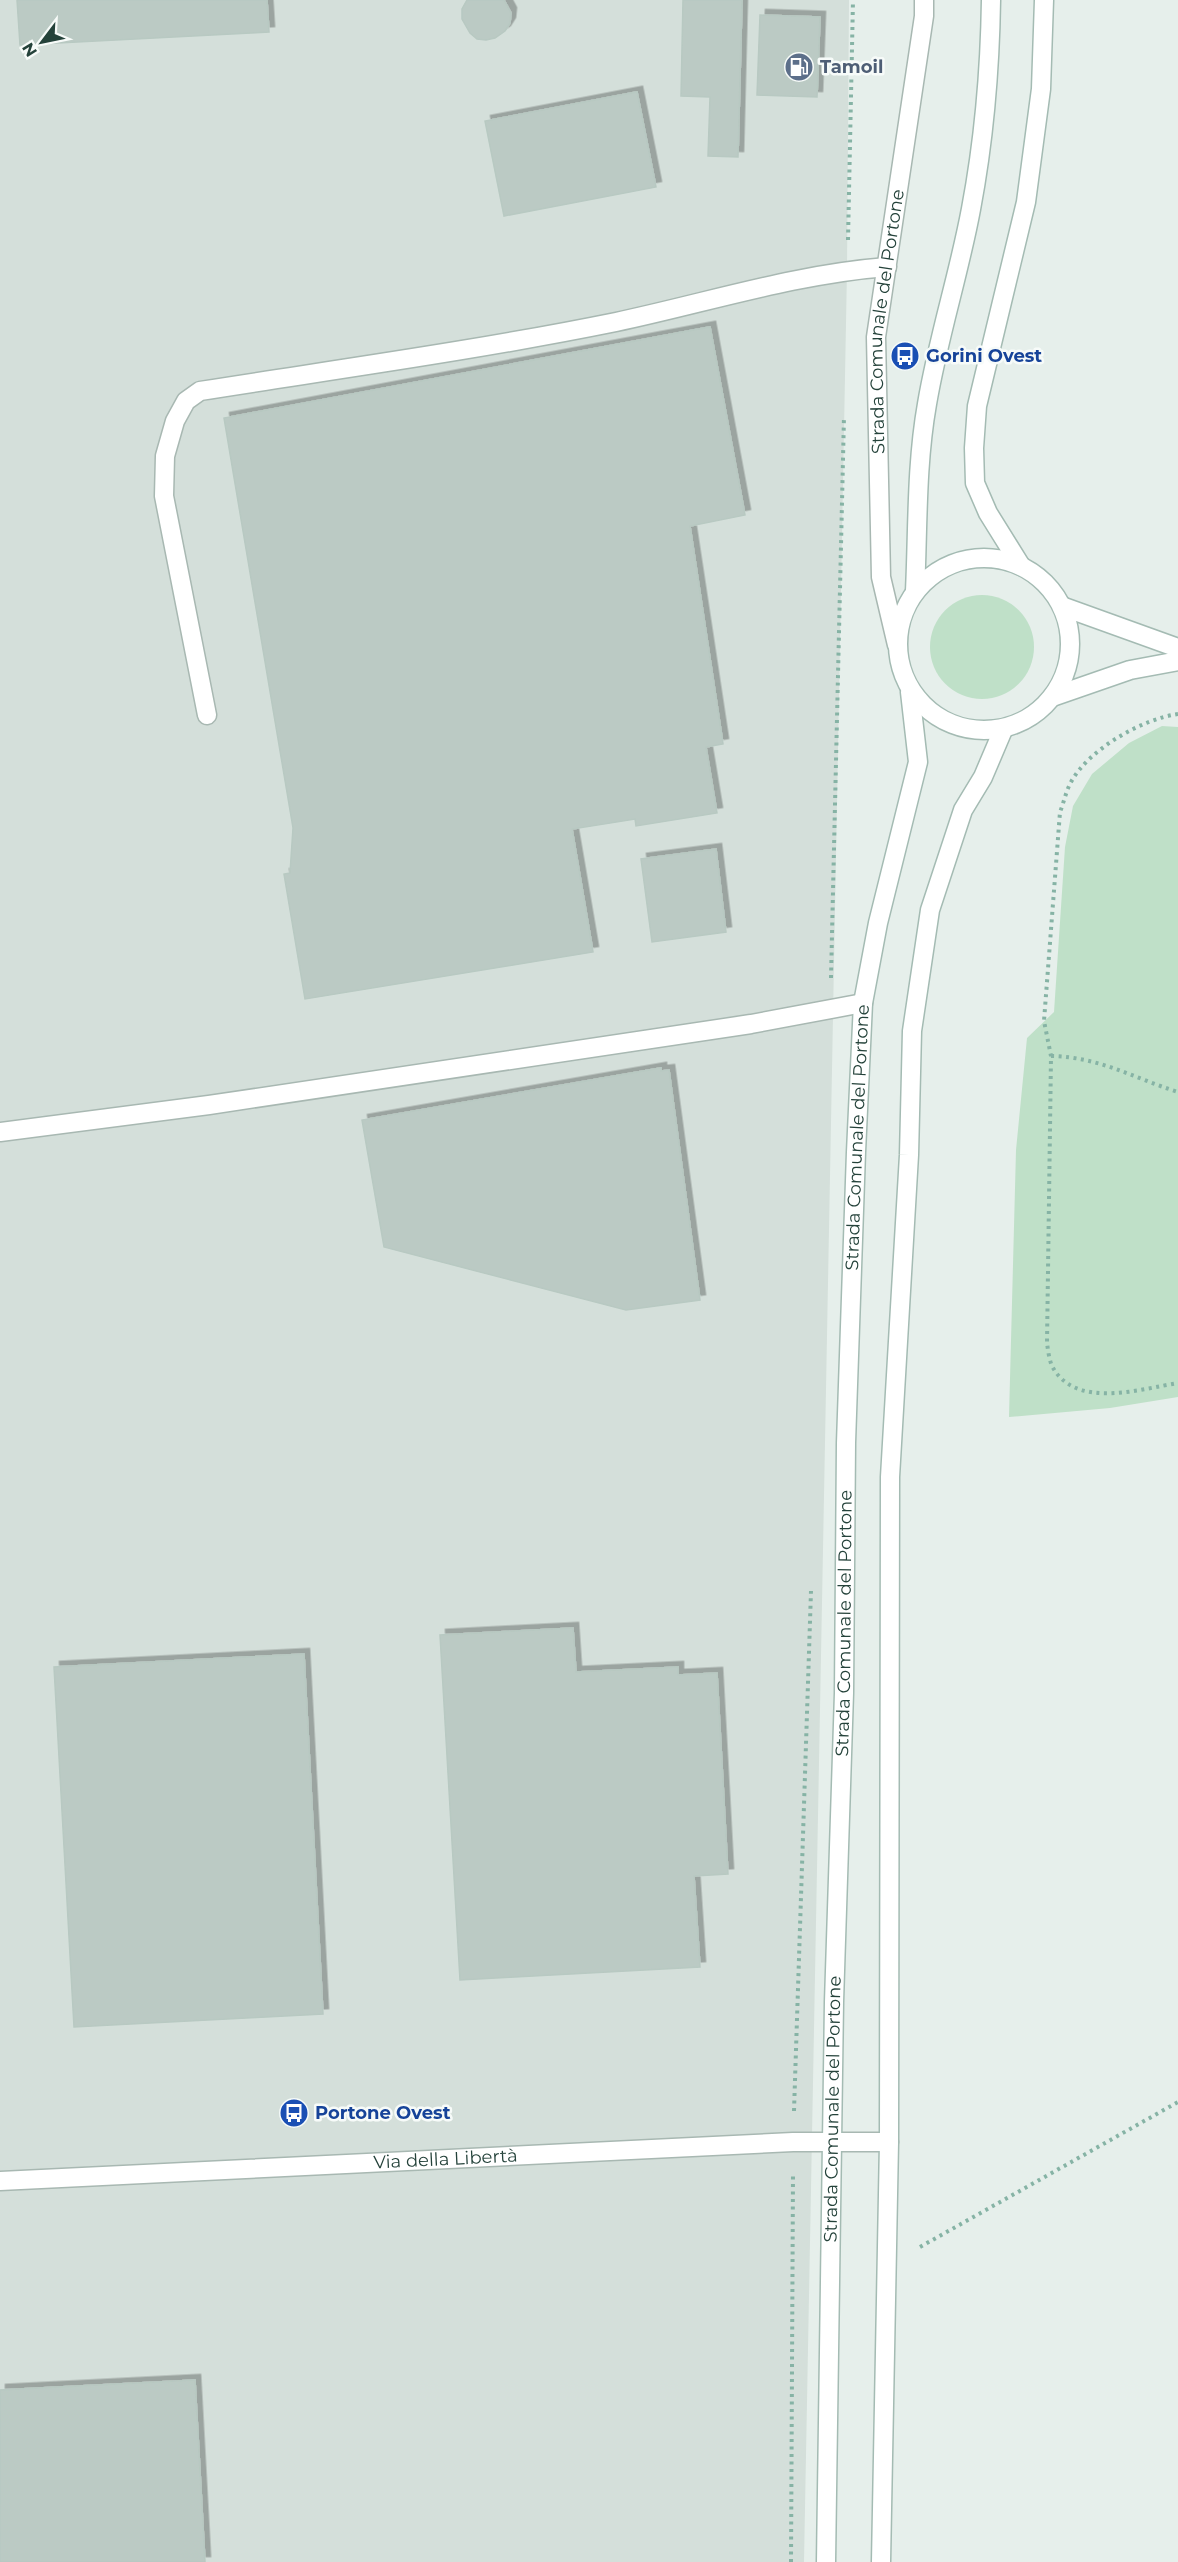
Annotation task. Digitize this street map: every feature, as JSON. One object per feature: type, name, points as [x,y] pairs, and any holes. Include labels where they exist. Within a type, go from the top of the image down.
[{"type":"street","name":"Strada Comunale del Portone","points":[[826,2562],[832,2141],[844,1693],[847,1407],[863,1003],[878,923],[918,762],[910,692],[901,672],[881,577],[876,336],[924,16],[924,0]]},
{"type":"street","name":"Strada Comunale del Portone","points":[[915,591],[917,501],[927,406],[947,305],[971,210],[984,118],[991,0]]},
{"type":"street","name":"Strada Comunale del Portone","points":[[1021,566],[988,513],[975,483],[974,448],[977,406],[1026,202],[1041,89],[1044,0]]},
{"type":"street","points":[[207,715],[164,496],[165,456],[175,421],[186,401],[200,391],[404,359],[615,322],[847,270],[887,267]]},
{"type":"street","name":"Strada Comunale del Portone","points":[[897,645],[899,624],[915,591],[943,567],[969,559],[998,559],[1021,566],[1041,579],[1064,607],[1070,646],[1067,669],[1055,696]]},
{"type":"street","points":[[1064,607],[1178,648]]},
{"type":"street","name":"Strada Comunale del Portone","points":[[910,692],[940,720],[959,728],[982,732],[1003,730],[1024,720],[1055,696],[1130,670],[1178,661]]},
{"type":"street","points":[[881,2562],[889,2142],[890,1477],[909,1155],[912,1031],[930,910],[963,810],[982,777],[1003,730]]},
{"type":"street","points":[[0,1132],[291,1093],[751,1024],[863,1003]]},
{"type":"street","name":"Via della Libertà","points":[[0,2181],[832,2141],[889,2142]]},
{"type":"path","points":[[1178,714],[1149,721],[1119,738],[1092,758],[1072,781],[1060,812],[1044,1022],[1051,1056],[1047,1343],[1052,1365],[1066,1383],[1087,1393],[1118,1392],[1178,1383]]},
{"type":"path","points":[[1051,1056],[1074,1056],[1110,1064],[1178,1092]]},
{"type":"path","points":[[920,2247],[1178,2102]]},
{"type":"shaded area","points":[[0,0],[849,0],[847,270],[804,2562],[0,2562]]},
{"type":"green space","points":[[982,595],[1002,599],[1019,610],[1030,627],[1034,647],[1030,667],[1019,684],[1002,695],[982,699],[962,695],[945,684],[934,667],[930,647],[934,627],[945,610],[962,599]]},
{"type":"green space","points":[[1162,726],[1178,727],[1178,1397],[1110,1408],[1009,1417],[1016,1150],[1027,1038],[1054,1012],[1065,847],[1073,806],[1092,774],[1129,743]]},
{"type":"building","points":[[17,0],[267,0],[269,32],[20,45]]},
{"type":"building","points":[[467,0],[504,0],[511,13],[510,23],[505,31],[495,38],[477,39],[470,33],[462,19],[462,9]]},
{"type":"building","points":[[683,0],[742,0],[738,157],[708,156],[710,97],[681,96]]},
{"type":"building","points":[[760,15],[820,17],[817,97],[757,95]]},
{"type":"building","points":[[637,92],[656,187],[504,216],[485,121]]},
{"type":"building","points":[[710,327],[745,515],[690,526],[723,744],[706,747],[717,813],[636,826],[635,819],[572,829],[593,952],[305,999],[284,874],[290,873],[293,828],[224,418]]},
{"type":"building","points":[[716,849],[726,932],[652,942],[641,859]]},
{"type":"building","points":[[661,1068],[661,1071],[669,1070],[700,1300],[626,1310],[384,1247],[362,1120]]},
{"type":"building","points":[[573,1628],[576,1672],[678,1667],[678,1675],[717,1673],[728,1874],[694,1876],[700,1967],[460,1980],[440,1635]]},
{"type":"building","points":[[304,1654],[323,2014],[74,2027],[54,1667]]},
{"type":"building","points":[[195,2380],[205,2562],[0,2562],[0,2390]]},
{"type":"place","name":"Tamoil","points":[[799,67]]},
{"type":"place","name":"Gorini Ovest","points":[[905,356]]},
{"type":"place","name":"Portone Ovest","points":[[294,2113]]}]
